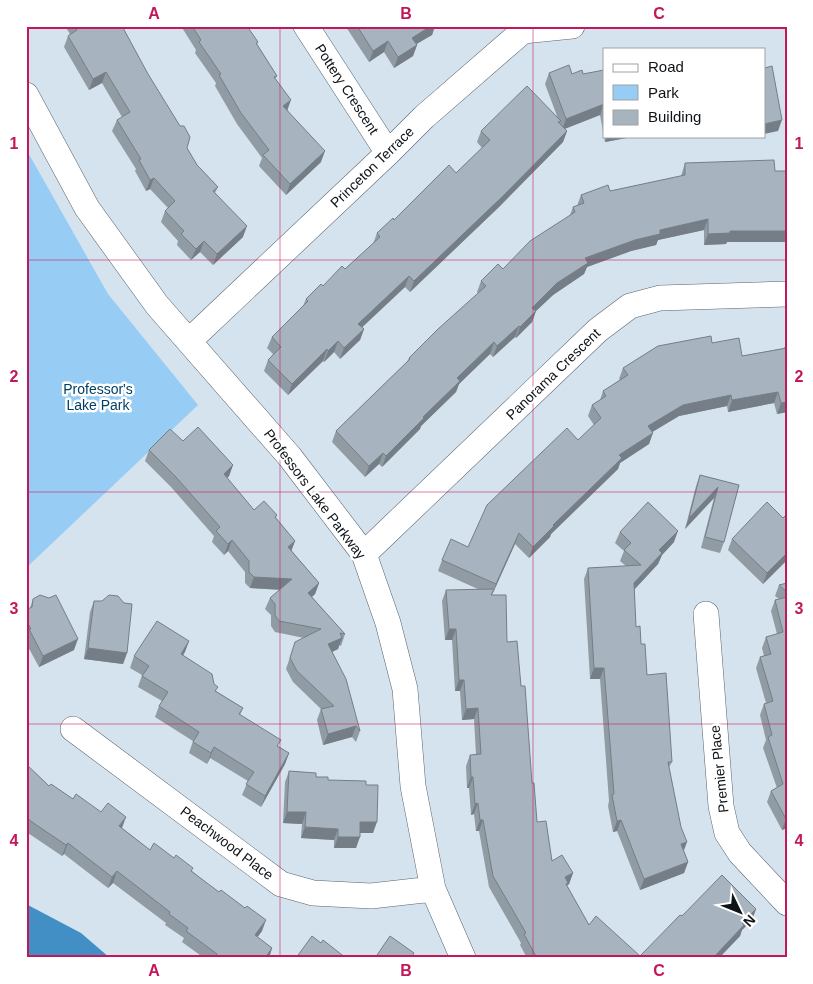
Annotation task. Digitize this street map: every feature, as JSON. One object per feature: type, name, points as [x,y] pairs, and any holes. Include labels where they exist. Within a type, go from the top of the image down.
[{"type":"street","name":"Pottery Crescent","points":[[306,26],[388,153]]},
{"type":"street","name":"Princeton Terrace","points":[[189,341],[424,117],[523,31],[572,26]]},
{"type":"street","name":"Professors Lake Parkway","points":[[26,95],[87,208],[157,305],[290,457],[364,554],[388,623],[405,689],[413,786],[433,889],[462,958]]},
{"type":"street","name":"Panorama Crescent","points":[[364,554],[598,330],[630,306],[660,298],[787,294]]},
{"type":"street","name":"Premier Place","points":[[706,614],[721,806],[727,833],[740,853],[787,903]]},
{"type":"street","name":"Peachwood Place","points":[[73,729],[281,884],[313,893],[372,896],[433,889]]},
{"type":"green space","name":"Professor's Lake Park","points":[[26,149],[108,294],[198,405],[26,568]]},
{"type":"shaded area","points":[[26,904],[81,933],[110,958],[26,958]]},
{"type":"building","points":[[75,26],[122,26],[148,74],[180,126],[184,126],[190,137],[187,148],[197,165],[218,187],[213,191],[247,226],[217,254],[204,241],[196,249],[181,234],[184,231],[165,211],[175,201],[154,178],[150,180],[139,160],[141,159],[117,120],[130,112],[106,72],[93,79],[68,36],[77,30]]},
{"type":"building","points":[[192,26],[239,26],[240,28],[247,26],[258,42],[256,43],[277,76],[274,77],[291,100],[283,106],[325,151],[290,184],[263,155],[269,150],[241,113],[219,75],[221,74],[199,42],[201,40]]},
{"type":"building","points":[[357,26],[431,26],[412,38],[417,45],[398,57],[388,41],[373,51]]},
{"type":"building","points":[[569,65],[572,74],[582,70],[583,74],[603,70],[603,104],[566,119],[549,73]]},
{"type":"building","points":[[772,66],[782,120],[766,124],[766,68]]},
{"type":"building","points":[[527,86],[561,121],[558,122],[567,131],[504,195],[414,281],[409,276],[358,324],[364,329],[344,348],[338,341],[328,351],[327,349],[292,384],[268,360],[281,347],[272,337],[308,301],[306,299],[321,284],[323,286],[342,266],[345,269],[380,237],[377,233],[393,218],[394,220],[449,165],[456,173],[490,140],[481,131]]},
{"type":"building","points":[[774,160],[775,171],[787,171],[787,231],[730,231],[730,233],[708,234],[708,219],[660,230],[660,234],[635,240],[585,258],[588,263],[557,283],[532,308],[536,311],[520,327],[497,346],[494,342],[457,378],[460,381],[386,456],[383,453],[369,466],[336,431],[438,329],[486,286],[481,281],[498,264],[503,269],[530,241],[575,212],[573,207],[584,203],[581,195],[608,185],[610,191],[685,175],[685,163]]},
{"type":"building","points":[[711,336],[712,343],[739,338],[742,356],[787,348],[787,402],[781,403],[778,392],[732,400],[731,395],[683,405],[648,426],[653,433],[619,455],[622,458],[533,547],[519,533],[496,584],[442,560],[451,539],[468,547],[487,505],[567,428],[578,440],[601,418],[592,405],[606,396],[603,391],[628,375],[623,368],[658,346]]},
{"type":"building","points":[[198,427],[233,465],[224,474],[254,510],[264,501],[277,515],[275,517],[295,541],[288,547],[319,583],[308,593],[345,634],[340,633],[342,638],[328,644],[346,679],[360,731],[356,726],[328,734],[321,709],[334,706],[297,671],[290,658],[295,642],[321,629],[279,621],[275,615],[275,604],[270,598],[292,579],[254,577],[249,572],[249,561],[232,540],[228,544],[216,531],[220,527],[149,450],[170,429],[183,441]]},
{"type":"building","points":[[700,475],[739,485],[724,542],[705,537],[718,487],[689,518]]},
{"type":"building","points":[[648,502],[678,531],[659,550],[662,553],[634,583],[636,627],[640,626],[641,644],[645,644],[647,675],[666,673],[672,762],[668,762],[681,827],[687,842],[681,844],[688,862],[644,879],[621,820],[617,821],[612,795],[614,794],[604,668],[594,668],[588,568],[641,565],[624,550],[631,543],[620,532]]},
{"type":"building","points":[[767,502],[783,518],[787,514],[787,553],[767,573],[732,539]]},
{"type":"building","points":[[787,583],[787,592],[779,585]]},
{"type":"building","points":[[494,589],[491,595],[506,595],[507,642],[517,641],[521,686],[525,686],[532,783],[534,783],[537,822],[546,821],[552,861],[562,855],[573,873],[565,877],[568,883],[566,884],[589,925],[596,916],[640,956],[722,875],[756,909],[742,923],[744,925],[713,958],[537,958],[524,934],[526,933],[493,876],[483,820],[480,820],[478,803],[475,804],[473,777],[471,777],[470,755],[481,754],[478,708],[466,709],[464,680],[459,680],[456,629],[449,629],[446,590]]},
{"type":"building","points":[[40,595],[49,598],[56,595],[78,639],[43,656],[26,620],[26,610],[32,607],[33,599]]},
{"type":"building","points":[[109,595],[118,596],[124,603],[132,604],[127,653],[88,648],[94,601],[102,601]]},
{"type":"building","points":[[787,597],[786,819],[771,791],[783,784],[768,737],[772,735],[764,704],[773,701],[760,657],[771,654],[766,637],[783,632],[775,600]]},
{"type":"building","points":[[157,621],[189,641],[181,654],[212,674],[214,684],[218,687],[215,691],[243,708],[239,714],[281,740],[277,746],[289,753],[265,796],[246,784],[254,772],[214,747],[211,753],[193,742],[199,732],[159,706],[168,692],[142,676],[149,666],[134,656]]},
{"type":"building","points":[[26,764],[49,786],[51,784],[73,799],[76,794],[101,812],[108,803],[126,817],[119,826],[150,850],[154,843],[174,858],[176,855],[193,868],[191,871],[219,892],[221,890],[245,908],[247,906],[266,920],[255,935],[272,948],[265,958],[215,958],[217,954],[186,931],[188,928],[169,914],[170,912],[117,871],[112,877],[68,843],[66,845],[32,822],[26,817]]},
{"type":"building","points":[[289,771],[316,773],[316,777],[328,777],[328,780],[366,781],[366,785],[378,785],[377,822],[360,822],[360,837],[338,837],[338,829],[305,827],[306,812],[287,812]]},
{"type":"building","points":[[312,936],[321,943],[323,940],[346,958],[296,958]]},
{"type":"building","points":[[390,936],[414,953],[411,958],[375,958]]}]
